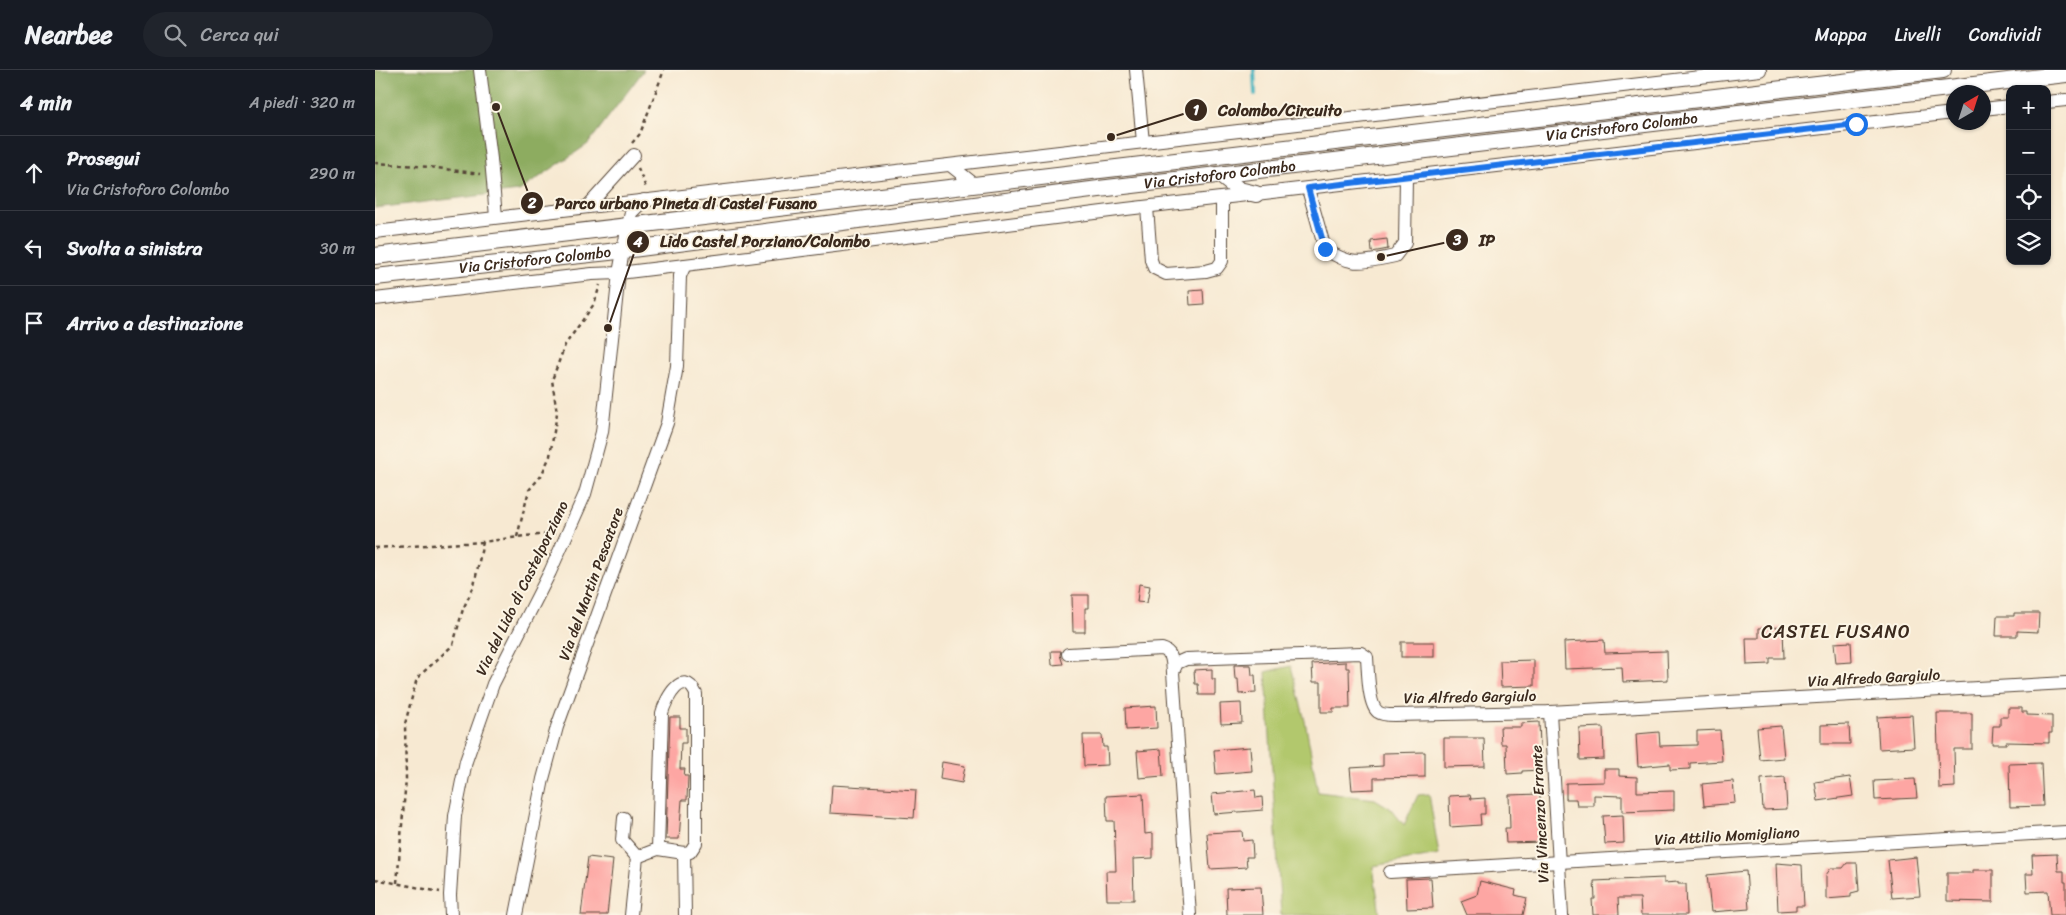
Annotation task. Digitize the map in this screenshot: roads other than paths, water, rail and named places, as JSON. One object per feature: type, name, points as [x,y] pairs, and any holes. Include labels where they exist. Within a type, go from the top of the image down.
[{"type":"main road","name":"Via Cristoforo Colombo","points":[[375,256],[1943,70]]},
{"type":"main road","name":"Via Cristoforo Colombo","points":[[375,277],[623,250],[1220,175],[2066,74]]},
{"type":"main road","points":[[1220,175],[1239,190],[1257,194]]},
{"type":"street","points":[[480,70],[493,176],[496,218]]},
{"type":"street","points":[[1136,70],[1143,142]]},
{"type":"street","points":[[375,232],[1760,70]]},
{"type":"street","points":[[2051,102],[2066,100]]},
{"type":"street","points":[[1991,108],[2006,106]]},
{"type":"street","name":"Via Cristoforo Colombo","points":[[375,299],[685,265],[1222,198],[1946,114]]},
{"type":"street","points":[[587,207],[630,152]]},
{"type":"street","points":[[950,165],[974,184]]},
{"type":"street","points":[[1308,188],[1325,249],[1347,262],[1360,263],[1395,256],[1405,243],[1405,177]]},
{"type":"street","points":[[1147,207],[1151,260],[1154,268],[1166,274],[1206,271],[1217,268],[1222,261],[1222,198]]},
{"type":"street","name":"Via del Lido di Castelporziano","points":[[451,915],[450,895],[455,816],[466,762],[493,684],[569,533],[585,494],[602,432],[623,250],[631,213],[643,200]]},
{"type":"street","name":"Via del Martin Pescatore","points":[[517,915],[543,778],[557,727],[667,422],[677,366],[680,276],[685,265]]},
{"type":"street","points":[[1068,654],[1162,649],[1171,656],[1190,915]]},
{"type":"street","name":"Via Alfredo Gargiulo","points":[[1173,672],[1177,663],[1186,659],[1361,653],[1367,657],[1371,701],[1374,708],[1382,714],[1394,715],[1550,712],[2066,683]]},
{"type":"street","points":[[637,857],[659,849],[684,853],[690,852],[696,843],[696,694],[691,686],[683,684],[675,687],[671,692],[665,701],[662,713],[659,849]]},
{"type":"street","name":"Via Vincenzo Errante","points":[[1550,712],[1562,915]]},
{"type":"street","points":[[624,818],[622,840],[637,857],[631,915]]},
{"type":"street","name":"Via Attilio Momigliano","points":[[1390,872],[2066,832]]},
{"type":"street","points":[[684,853],[685,915]]},
{"type":"waterway","points":[[1254,70],[1255,94]]},
{"type":"place","name":"Parco urbano Pineta di Castel Fusano","points":[[496,107]]},
{"type":"place","name":"Colombo/Circuito","points":[[1111,137]]},
{"type":"place","name":"IP","points":[[1381,257]]},
{"type":"place","name":"Lido Castel Porziano/Colombo","points":[[608,328]]},
{"type":"district","name":"CASTEL FUSANO","points":[[1836,632]]}]
